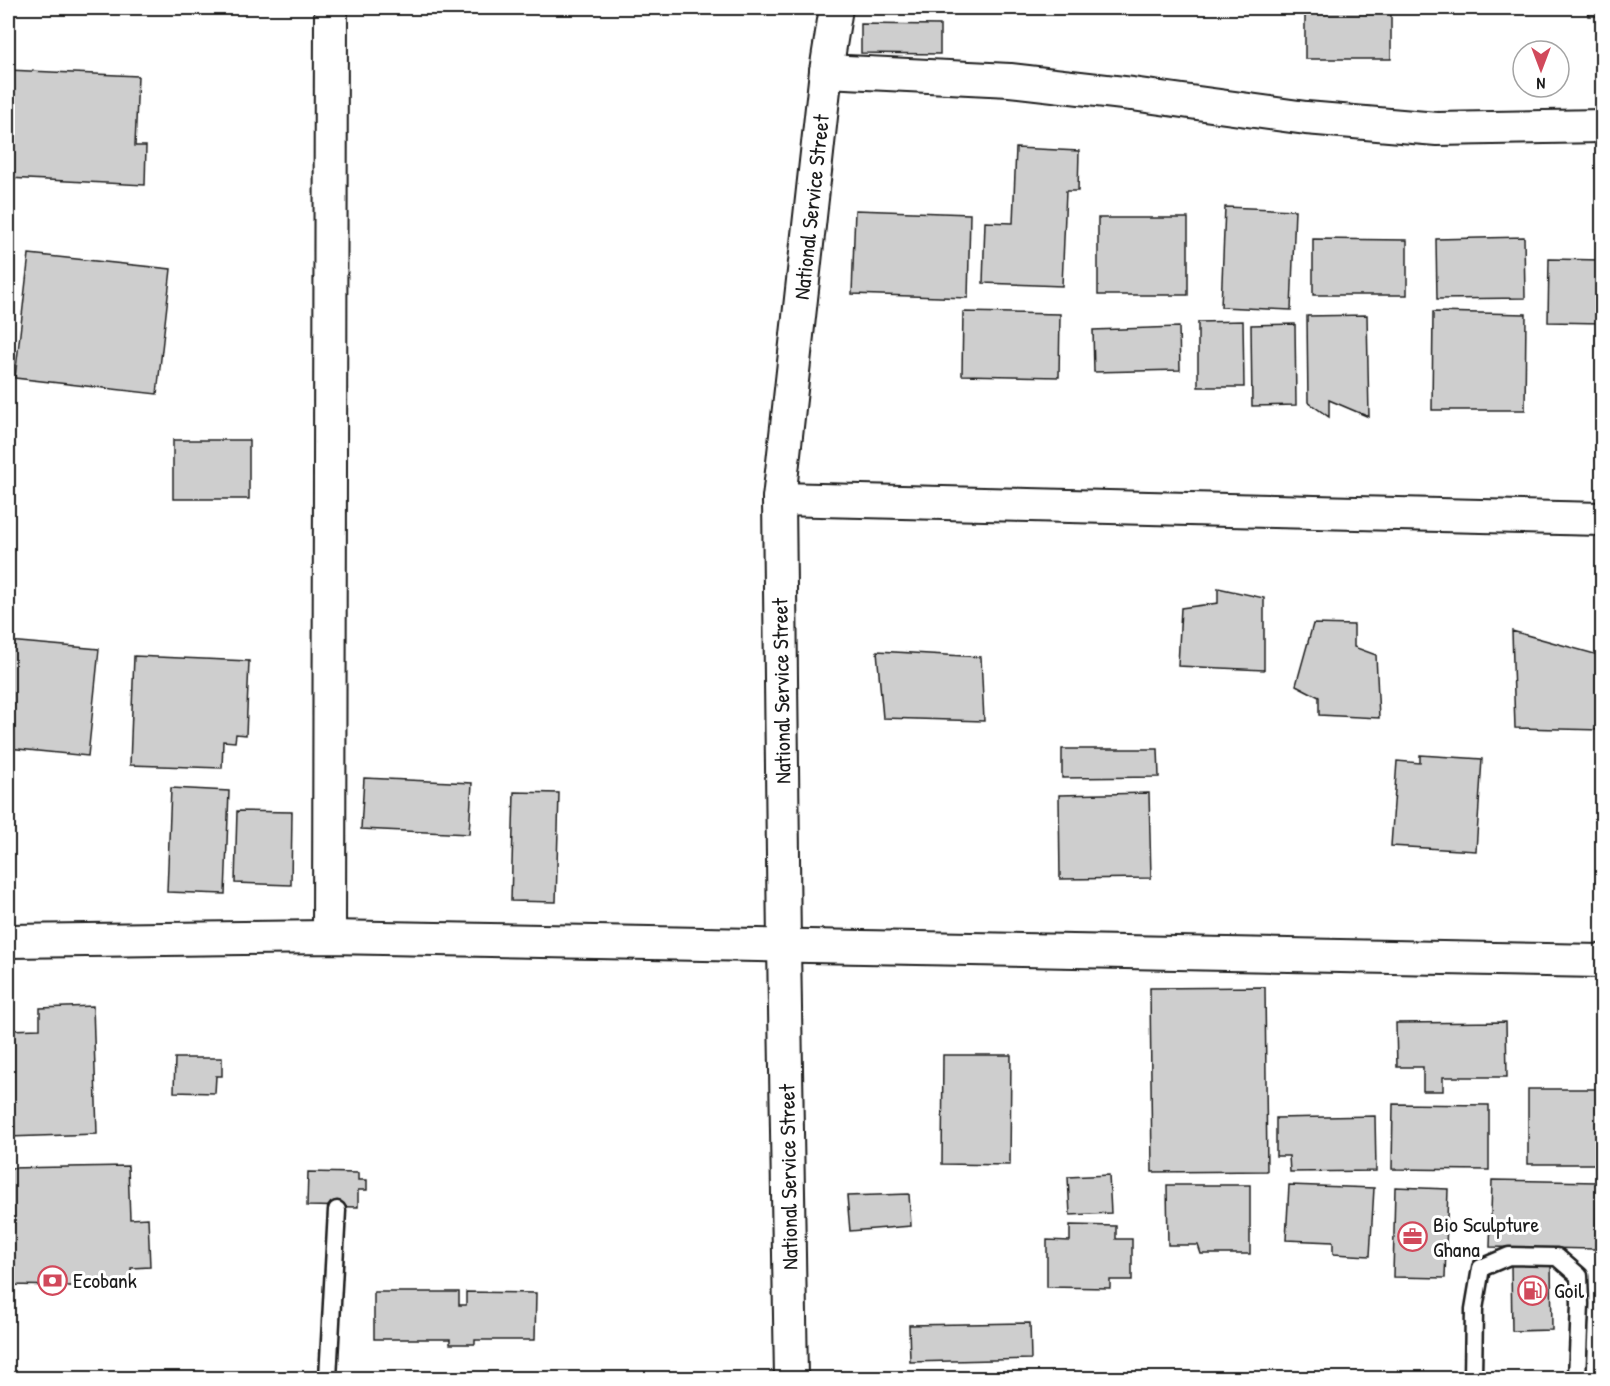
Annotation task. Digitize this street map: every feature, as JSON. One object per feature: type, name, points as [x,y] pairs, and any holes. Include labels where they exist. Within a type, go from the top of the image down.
[{"type":"street","points":[[329,937],[331,8]]},
{"type":"street","name":"National Service Street","points":[[791,1378],[779,499],[826,71],[836,8]]},
{"type":"street","points":[[826,71],[1010,80],[1306,117],[1437,129],[1602,126]]},
{"type":"street","points":[[779,499],[1602,519]]},
{"type":"street","points":[[8,941],[329,937],[1602,961]]},
{"type":"lane","points":[[328,1378],[337,1210]]},
{"type":"lane","points":[[1473,1378],[1474,1309],[1481,1268],[1509,1256],[1557,1257],[1579,1275],[1577,1378]]},
{"type":"building","points":[[1073,8],[1073,12],[1025,9]]},
{"type":"building","points":[[1305,8],[1391,8],[1391,59],[1305,59]]},
{"type":"building","points":[[1588,8],[1602,8],[1602,16],[1588,16]]},
{"type":"building","points":[[861,24],[940,25],[940,54],[861,53]]},
{"type":"building","points":[[8,70],[138,76],[135,146],[146,146],[145,185],[8,178],[8,135],[10,135],[12,105],[8,105]]},
{"type":"building","points":[[1016,148],[1079,151],[1078,191],[1066,191],[1062,286],[983,283],[985,222],[1013,223]]},
{"type":"building","points":[[1225,207],[1295,210],[1291,310],[1221,307]]},
{"type":"building","points":[[855,210],[970,214],[968,298],[852,294]]},
{"type":"building","points":[[1098,218],[1188,218],[1188,295],[1098,295]]},
{"type":"building","points":[[1524,237],[1525,298],[1437,299],[1436,239]]},
{"type":"building","points":[[1313,239],[1407,240],[1407,295],[1313,295]]},
{"type":"building","points":[[29,254],[171,269],[157,394],[15,378]]},
{"type":"building","points":[[1549,259],[1602,260],[1602,323],[1548,322]]},
{"type":"building","points":[[963,312],[1060,314],[1059,377],[962,375]]},
{"type":"building","points":[[1433,312],[1526,314],[1525,410],[1432,410]]},
{"type":"building","points":[[1367,315],[1369,417],[1329,400],[1329,417],[1308,402],[1307,316]]},
{"type":"building","points":[[1243,321],[1244,387],[1198,387],[1198,322]]},
{"type":"building","points":[[1295,324],[1296,405],[1252,406],[1251,325]]},
{"type":"building","points":[[1179,327],[1180,370],[1094,372],[1093,330]]},
{"type":"building","points":[[173,440],[249,440],[249,499],[173,499]]},
{"type":"building","points":[[1218,588],[1264,598],[1264,670],[1178,666],[1181,608],[1218,603]]},
{"type":"building","points":[[1313,624],[1354,625],[1354,647],[1376,655],[1379,718],[1319,715],[1319,697],[1296,685]]},
{"type":"building","points":[[1512,631],[1602,656],[1602,730],[1515,728]]},
{"type":"building","points":[[8,641],[99,649],[88,756],[8,748]]},
{"type":"building","points":[[877,651],[981,657],[984,721],[883,718]]},
{"type":"building","points":[[134,656],[249,661],[246,735],[236,734],[235,742],[223,741],[222,768],[130,765]]},
{"type":"building","points":[[1062,749],[1158,749],[1159,777],[1062,778]]},
{"type":"building","points":[[1420,755],[1482,759],[1476,851],[1391,846],[1397,761],[1420,763]]},
{"type":"building","points":[[364,778],[472,783],[469,834],[361,829]]},
{"type":"building","points":[[171,788],[229,791],[225,894],[167,892]]},
{"type":"building","points":[[514,792],[559,793],[556,902],[511,901]]},
{"type":"building","points":[[1149,793],[1151,878],[1060,879],[1059,795]]},
{"type":"building","points":[[237,811],[292,812],[291,885],[235,883]]},
{"type":"building","points":[[1265,987],[1267,1171],[1152,1172],[1150,988]]},
{"type":"building","points":[[93,1006],[97,1134],[8,1137],[8,1030],[40,1029],[40,1008]]},
{"type":"building","points":[[1506,1022],[1507,1077],[1443,1077],[1443,1091],[1423,1091],[1423,1067],[1397,1067],[1396,1023]]},
{"type":"building","points":[[943,1055],[1011,1055],[1010,1165],[942,1164]]},
{"type":"building","points":[[175,1058],[222,1058],[222,1076],[216,1076],[215,1093],[174,1092]]},
{"type":"building","points":[[1528,1089],[1602,1089],[1602,1164],[1528,1164]]},
{"type":"building","points":[[1393,1104],[1489,1105],[1489,1170],[1392,1169]]},
{"type":"building","points":[[1375,1116],[1376,1171],[1290,1172],[1289,1156],[1276,1156],[1276,1118]]},
{"type":"building","points":[[128,1166],[130,1219],[148,1218],[150,1267],[131,1268],[131,1287],[8,1285],[8,1168]]},
{"type":"building","points":[[308,1172],[358,1173],[358,1180],[367,1180],[367,1190],[358,1190],[358,1207],[307,1206]]},
{"type":"building","points":[[1109,1175],[1111,1213],[1070,1215],[1068,1177]]},
{"type":"building","points":[[1492,1180],[1597,1182],[1596,1249],[1490,1247]]},
{"type":"building","points":[[1167,1185],[1250,1185],[1250,1254],[1201,1254],[1198,1245],[1168,1245]]},
{"type":"building","points":[[1289,1185],[1374,1188],[1370,1256],[1333,1254],[1333,1242],[1286,1240]]},
{"type":"building","points":[[1395,1187],[1448,1189],[1445,1278],[1393,1277]]},
{"type":"building","points":[[909,1194],[911,1226],[850,1231],[847,1196]]},
{"type":"building","points":[[1070,1225],[1116,1226],[1116,1239],[1132,1239],[1132,1280],[1110,1280],[1110,1288],[1047,1287],[1047,1240],[1070,1241]]},
{"type":"building","points":[[1551,1263],[1552,1330],[1512,1331],[1511,1264]]},
{"type":"building","points":[[374,1292],[459,1292],[459,1305],[466,1305],[466,1292],[536,1293],[535,1340],[475,1340],[475,1344],[450,1344],[450,1339],[374,1339]]},
{"type":"building","points":[[1030,1323],[1031,1359],[910,1362],[909,1325]]},
{"type":"place","name":"Bio Sculpture Ghana","points":[[1412,1237]]},
{"type":"place","name":"Ecobank","points":[[52,1280]]},
{"type":"place","name":"Goil","points":[[1533,1290]]}]
